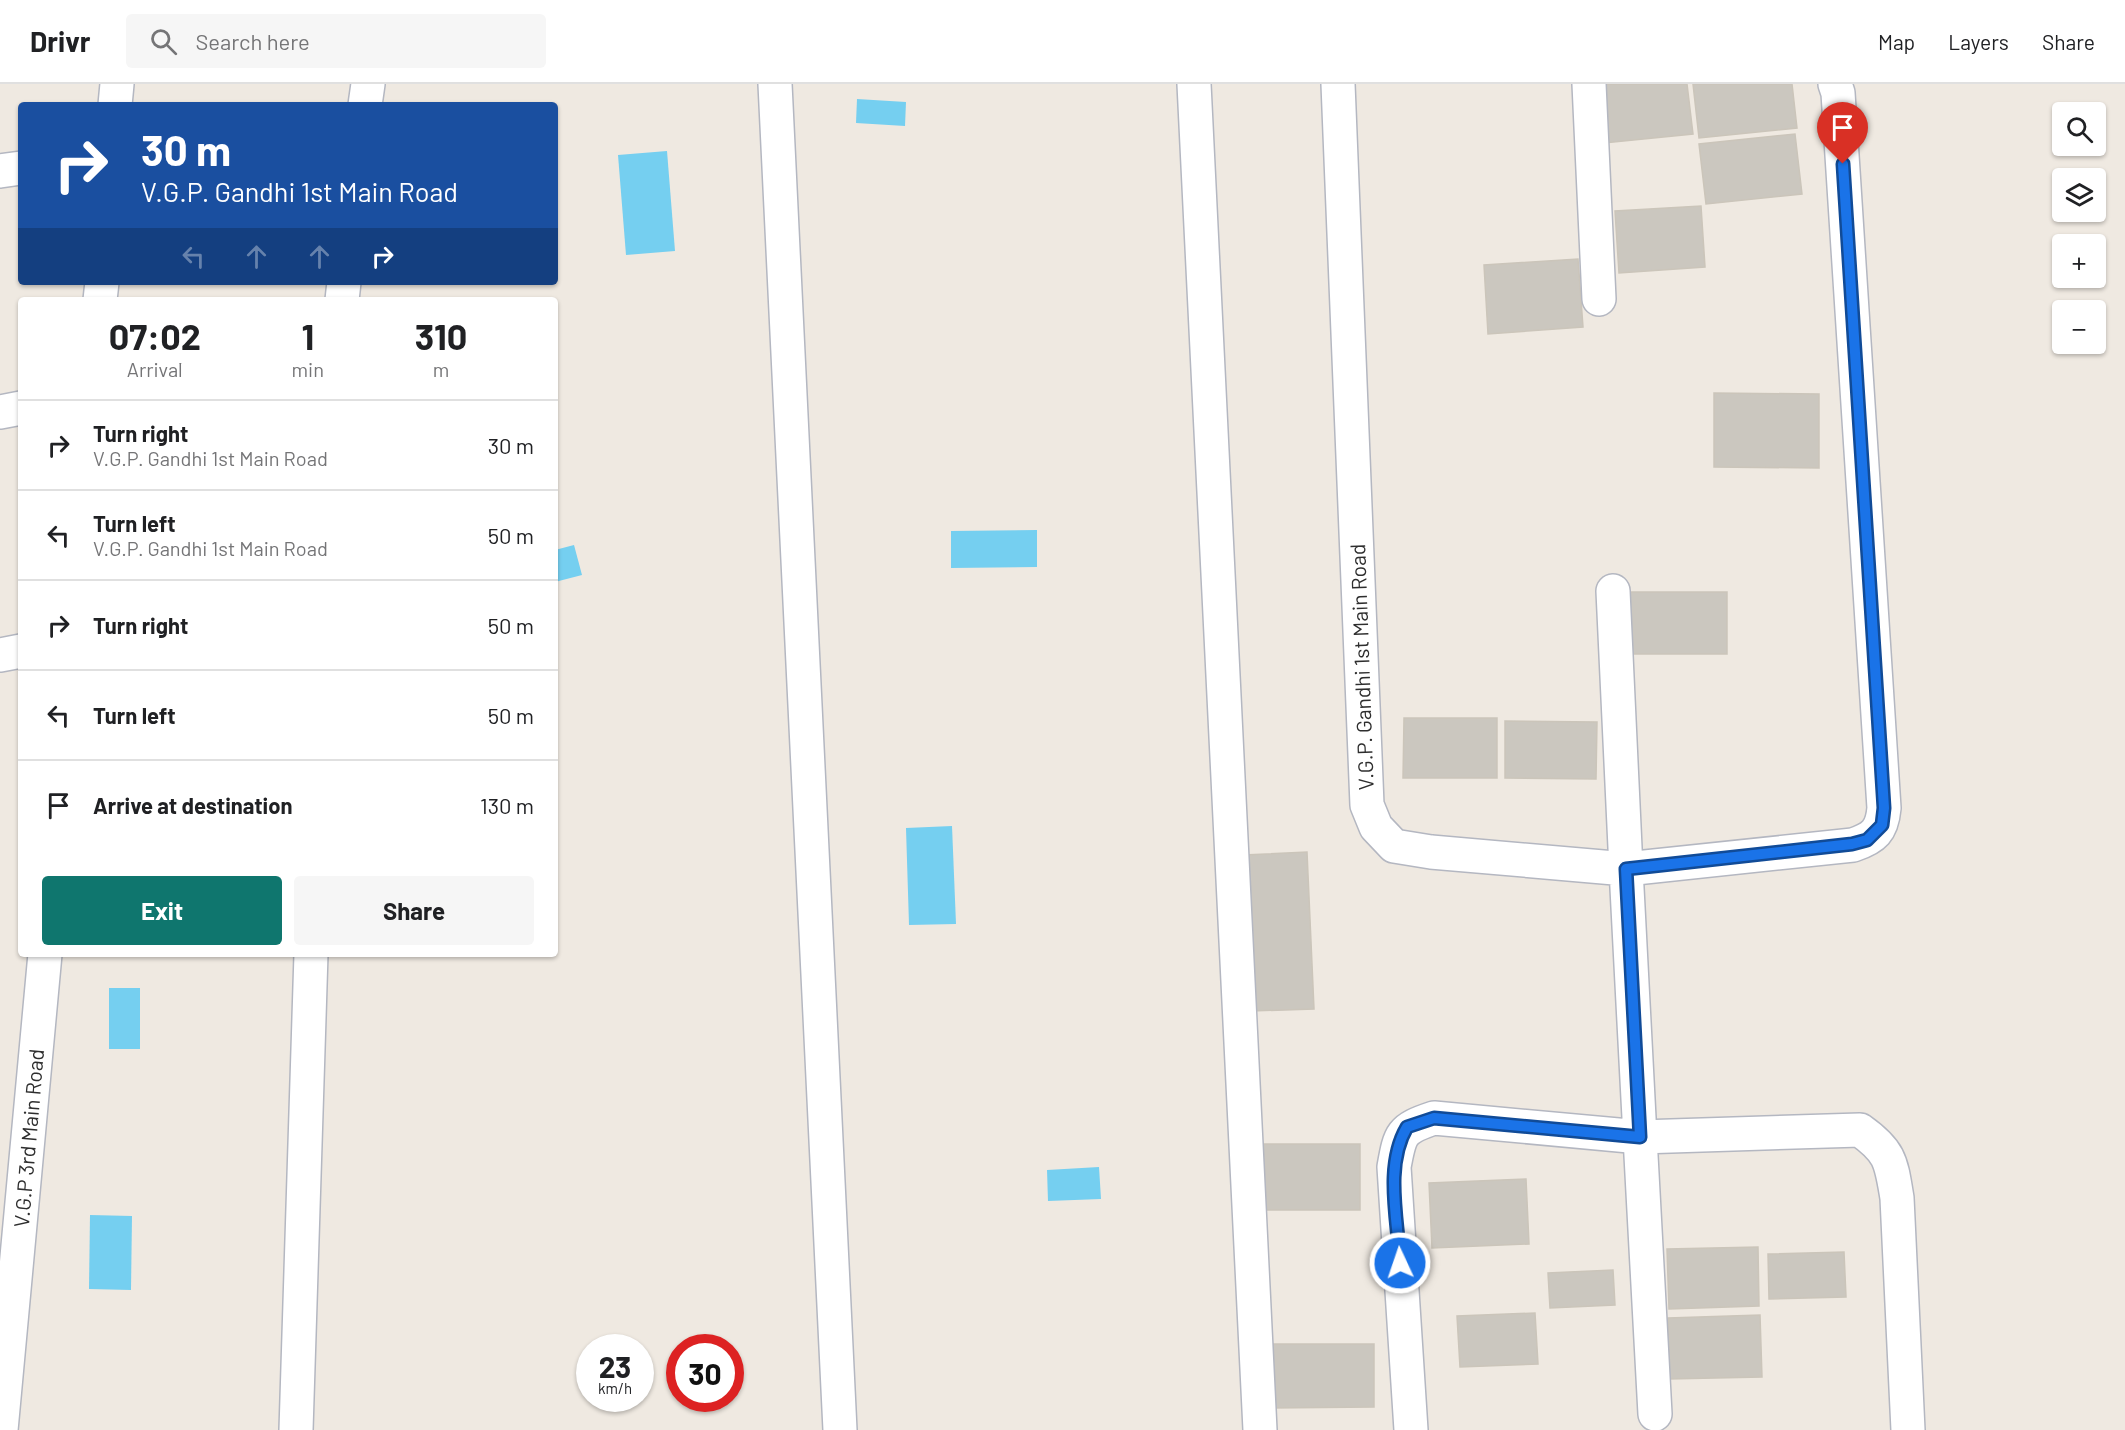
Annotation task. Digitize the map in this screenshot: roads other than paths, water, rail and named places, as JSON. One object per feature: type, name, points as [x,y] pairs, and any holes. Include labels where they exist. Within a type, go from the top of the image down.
[{"type":"street","points":[[115,102],[117,84]]},
{"type":"street","points":[[365,102],[368,84]]},
{"type":"street","points":[[775,84],[840,1430]]},
{"type":"street","points":[[1194,84],[1260,1430]]},
{"type":"street","name":"V.G.P. Gandhi 1st Main Road","points":[[1338,84],[1367,805],[1376,827],[1394,846],[1431,852],[1626,869],[1852,844],[1867,840],[1882,825],[1879,724],[1838,93],[1835,84]]},
{"type":"street","points":[[1589,84],[1599,299]]},
{"type":"street","points":[[0,171],[18,168]]},
{"type":"street","points":[[0,412],[18,409]]},
{"type":"street","points":[[1613,591],[1655,1414]]},
{"type":"street","points":[[0,655],[18,652]]},
{"type":"street","name":"V.G.P 3rd Main Road","points":[[1,1430],[45,957]]},
{"type":"street","points":[[296,1430],[311,957]]},
{"type":"street","points":[[1411,1430],[1394,1167],[1398,1142],[1407,1127],[1434,1118],[1640,1137],[1860,1131],[1881,1145],[1892,1167],[1897,1198],[1908,1430]]},
{"type":"water","points":[[857,99],[906,102],[905,126],[856,123]]},
{"type":"water","points":[[667,151],[675,251],[626,255],[618,155]]},
{"type":"water","points":[[1037,530],[1037,567],[951,568],[951,531]]},
{"type":"water","points":[[574,545],[582,575],[558,581],[558,549]]},
{"type":"water","points":[[952,826],[956,924],[909,925],[906,828]]},
{"type":"water","points":[[109,988],[140,988],[140,1049],[109,1049]]},
{"type":"water","points":[[1099,1167],[1101,1199],[1048,1201],[1047,1170]]},
{"type":"water","points":[[90,1215],[132,1216],[131,1290],[89,1289]]}]
